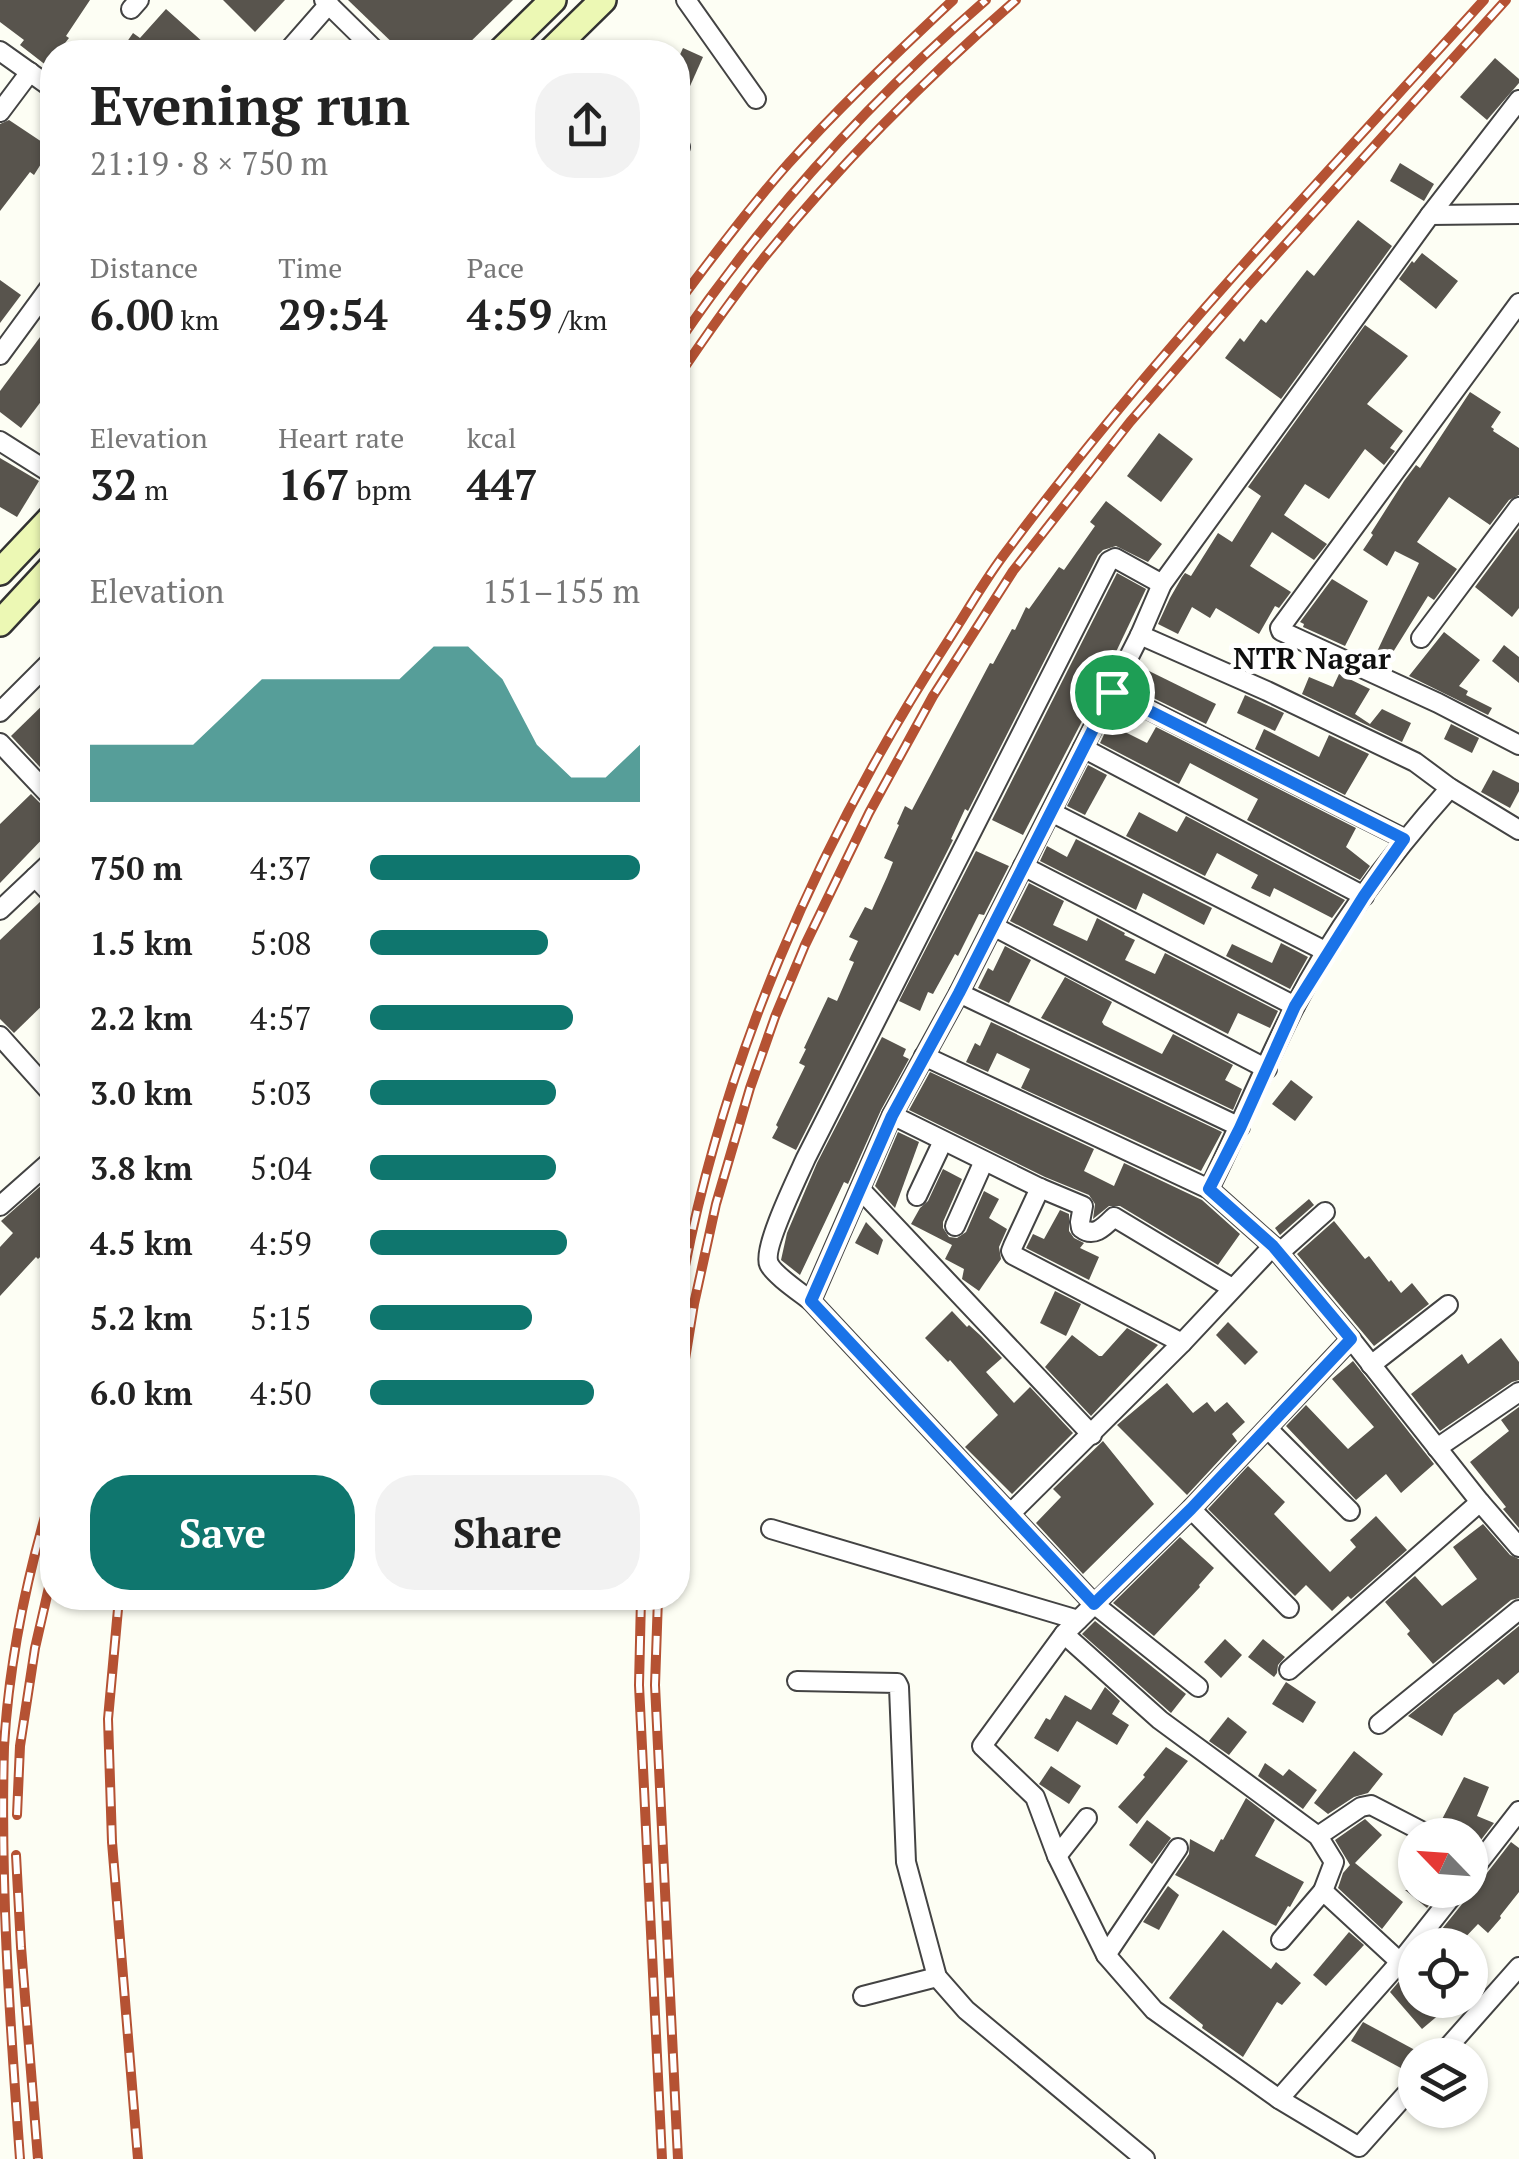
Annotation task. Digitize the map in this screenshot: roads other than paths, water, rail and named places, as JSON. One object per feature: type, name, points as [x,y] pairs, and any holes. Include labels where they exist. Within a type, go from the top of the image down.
[{"type":"main road","points":[[512,40],[553,0]]},
{"type":"main road","points":[[562,40],[601,1]]},
{"type":"main road","points":[[0,572],[40,530]]},
{"type":"main road","points":[[0,623],[40,581]]},
{"type":"street","points":[[686,0],[756,98]]},
{"type":"street","points":[[297,40],[327,2],[365,40]]},
{"type":"street","points":[[0,50],[40,79]]},
{"type":"street","points":[[0,112],[30,72]]},
{"type":"street","points":[[811,1301],[892,1116],[1112,692],[1162,584],[1430,214],[1519,100]]},
{"type":"street","points":[[1430,214],[1519,214]]},
{"type":"street","points":[[0,355],[40,300]]},
{"type":"street","points":[[1519,303],[1280,628],[1519,745]]},
{"type":"street","points":[[0,440],[40,466]]},
{"type":"street","points":[[1421,638],[1519,508]]},
{"type":"street","points":[[1162,584],[1115,558],[1109,561],[806,1158],[767,1255],[769,1266],[811,1301],[1094,1604],[1198,1686]]},
{"type":"street","points":[[1140,635],[1414,762],[1519,830]]},
{"type":"street","points":[[0,712],[40,672]]},
{"type":"street","points":[[1112,692],[1404,839]]},
{"type":"street","points":[[0,744],[40,786]]},
{"type":"street","points":[[1083,748],[1364,896]]},
{"type":"street","points":[[1209,1189],[1295,1006],[1327,952],[1404,839],[1450,788]]},
{"type":"street","points":[[1051,812],[1327,952]]},
{"type":"street","points":[[1023,866],[1295,1006]]},
{"type":"street","points":[[0,910],[40,872]]},
{"type":"street","points":[[35,877],[40,882]]},
{"type":"street","points":[[993,926],[1267,1069]]},
{"type":"street","points":[[959,993],[1240,1128]]},
{"type":"street","points":[[0,1036],[40,1081]]},
{"type":"street","points":[[924,1056],[1209,1189],[1276,1249],[1519,1546]]},
{"type":"street","points":[[892,1116],[1083,1206],[1080,1222],[1086,1232],[1094,1233],[1114,1218],[1232,1288]]},
{"type":"street","points":[[917,1196],[943,1141]]},
{"type":"street","points":[[955,1226],[984,1161]]},
{"type":"street","points":[[0,1206],[40,1171]]},
{"type":"street","points":[[1040,1188],[1013,1246],[1013,1255],[1182,1343]]},
{"type":"street","points":[[860,1190],[1092,1435]]},
{"type":"street","points":[[1010,1514],[1092,1435],[1232,1288],[1325,1212]]},
{"type":"street","points":[[1371,1365],[1448,1305]]},
{"type":"street","points":[[1351,1339],[1191,1509],[1064,1634],[982,1746],[1035,1798],[1057,1856],[1106,1954],[1154,2010],[1279,2099],[1359,2146],[1398,2103]]},
{"type":"street","points":[[1437,1448],[1519,1392]]},
{"type":"street","points":[[1268,1429],[1350,1511]]},
{"type":"street","points":[[1289,1670],[1480,1502]]},
{"type":"street","points":[[1191,1509],[1289,1608]]},
{"type":"street","points":[[772,1530],[1078,1620]]},
{"type":"street","points":[[1379,1724],[1519,1610]]},
{"type":"street","points":[[1064,1634],[1160,1720],[1318,1836],[1334,1862],[1323,1891],[1281,1940]]},
{"type":"street","points":[[798,1681],[891,1682],[899,1687],[906,1862],[937,1977],[966,2010],[1145,2159]]},
{"type":"street","points":[[1318,1836],[1361,1807],[1371,1805],[1398,1819]]},
{"type":"street","points":[[1057,1856],[1086,1818]]},
{"type":"street","points":[[1488,1849],[1516,1822]]},
{"type":"street","points":[[1106,1954],[1178,1848]]},
{"type":"street","points":[[1323,1891],[1398,1960]]},
{"type":"street","points":[[1427,1928],[1443,1908]]},
{"type":"street","points":[[1279,2099],[1398,1964]]},
{"type":"street","points":[[1456,2038],[1519,1968]]},
{"type":"street","points":[[863,1996],[937,1977]]},
{"type":"railway","points":[[690,287],[788,164],[953,0]]},
{"type":"railway","points":[[690,326],[746,250],[860,119],[986,0]]},
{"type":"railway","points":[[690,359],[752,273],[822,190],[916,92],[1016,0]]},
{"type":"railway","points":[[690,1245],[719,1129],[747,1043],[816,876],[901,717],[996,566],[1176,341],[1484,0]]},
{"type":"railway","points":[[690,1328],[716,1204],[775,1017],[869,813],[933,696],[1013,571],[1130,422],[1506,0]]},
{"type":"railway","points":[[20,2159],[9,2005],[4,1747],[21,1618],[40,1537]]},
{"type":"railway","points":[[17,1815],[20,1746],[44,1610]]},
{"type":"railway","points":[[118,1610],[108,1719],[112,1842],[138,2159]]},
{"type":"railway","points":[[641,1610],[639,1685],[662,2159]]},
{"type":"railway","points":[[658,1610],[655,1685],[678,2159]]},
{"type":"railway","points":[[16,1855],[38,2159]]},
{"type":"district","name":"NTR Nagar","points":[[1312,658]]}]
